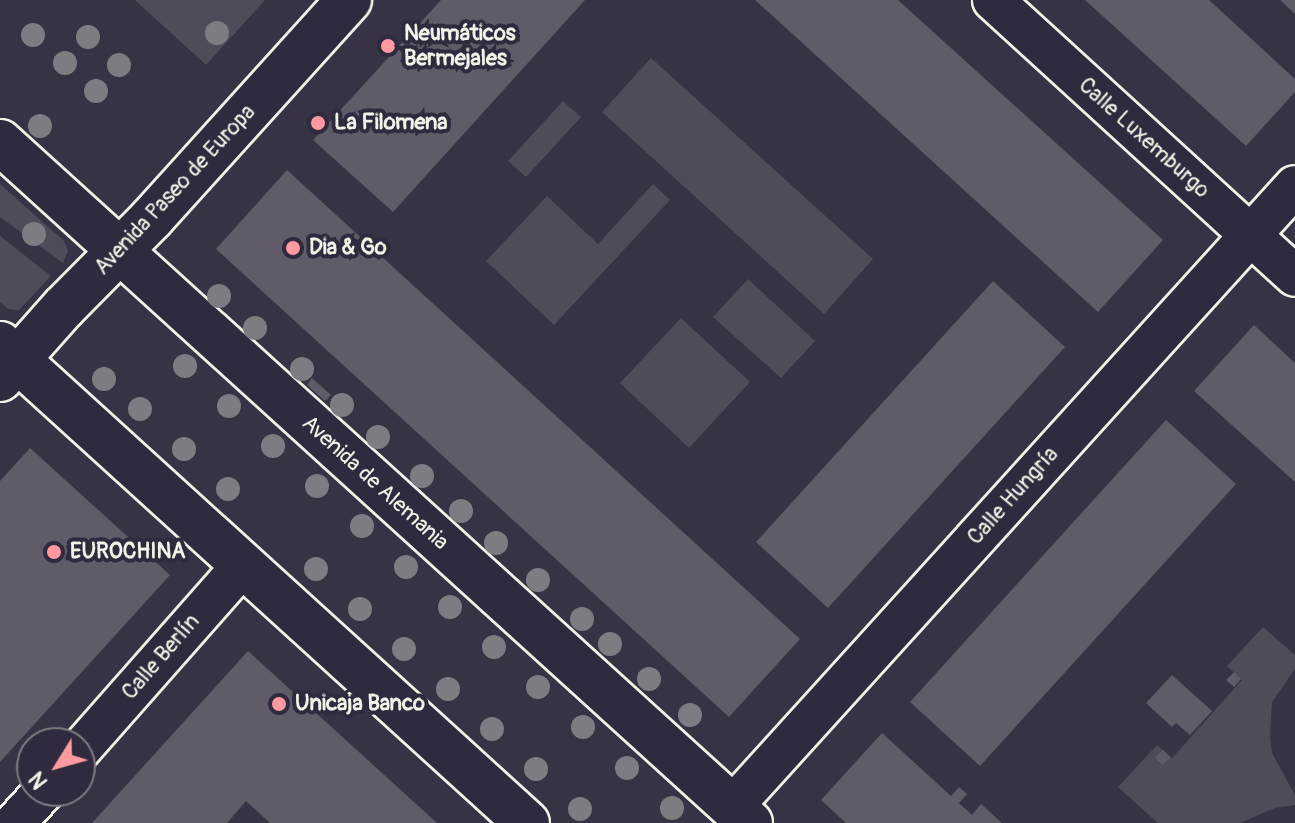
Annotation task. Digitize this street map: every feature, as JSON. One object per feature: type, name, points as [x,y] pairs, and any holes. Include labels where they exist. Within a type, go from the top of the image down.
[{"type":"main road","name":"Avenida Paseo de Europa","points":[[6,361],[120,251],[349,0]]},
{"type":"main road","name":"Avenida de Alemania","points":[[0,142],[741,815]]},
{"type":"main road","points":[[6,361],[243,565],[527,823]]},
{"type":"street","name":"Calle Luxemburgo","points":[[993,0],[1295,276]]},
{"type":"street","name":"Calle Hungría","points":[[741,815],[1295,186]]},
{"type":"street","name":"Calle Berlín","points":[[96,732],[243,565]]},
{"type":"street","points":[[15,823],[30,807]]},
{"type":"shaded area","points":[[135,0],[265,0],[206,65]]},
{"type":"shaded area","points":[[651,58],[873,259],[824,314],[602,112]]},
{"type":"shaded area","points":[[563,101],[581,117],[526,177],[508,161]]},
{"type":"shaded area","points":[[0,184],[64,241],[68,251],[63,263],[0,217]]},
{"type":"shaded area","points":[[653,184],[670,200],[554,325],[486,261],[547,196],[598,244]]},
{"type":"shaded area","points":[[0,236],[51,276],[19,310],[8,309],[0,302]]},
{"type":"shaded area","points":[[748,279],[815,341],[781,378],[713,317]]},
{"type":"shaded area","points":[[681,318],[750,382],[689,448],[620,383]]},
{"type":"shaded area","points":[[1263,627],[1295,655],[1295,669],[1272,702],[1270,735],[1272,753],[1295,795],[1295,805],[1275,808],[1240,823],[1158,823],[1118,787],[1157,745],[1172,758],[1242,680],[1227,666]]},
{"type":"building","points":[[441,0],[585,0],[393,212],[313,140]]},
{"type":"building","points":[[755,0],[898,0],[1163,240],[1098,312]]},
{"type":"building","points":[[1085,0],[1209,0],[1295,79],[1295,92],[1246,146]]},
{"type":"building","points":[[1280,0],[1295,0],[1295,14]]},
{"type":"building","points":[[287,170],[800,639],[729,717],[216,249]]},
{"type":"building","points":[[993,281],[1065,347],[828,608],[756,542]]},
{"type":"building","points":[[1254,325],[1295,363],[1295,482],[1194,391]]},
{"type":"building","points":[[312,378],[331,395],[325,401],[307,385]]},
{"type":"building","points":[[1166,420],[1236,484],[980,766],[910,702]]},
{"type":"building","points":[[30,448],[170,575],[32,727],[16,727],[16,744],[0,762],[0,481]]},
{"type":"building","points":[[248,651],[437,823],[270,823],[246,801],[227,823],[92,823]]},
{"type":"building","points":[[1234,672],[1241,679],[1234,687],[1226,680]]},
{"type":"building","points":[[1172,675],[1212,711],[1190,735],[1176,723],[1172,727],[1146,703]]},
{"type":"building","points":[[882,733],[951,796],[959,787],[967,794],[959,803],[972,815],[981,804],[1002,823],[846,823],[821,800]]},
{"type":"building","points":[[1163,750],[1170,757],[1163,765],[1155,758]]},
{"type":"place","name":"Neumáticos Bermejales","points":[[388,46]]},
{"type":"place","name":"La Filomena","points":[[318,123]]},
{"type":"place","name":"Dia & Go","points":[[293,248]]},
{"type":"place","name":"EUROCHINA","points":[[54,552]]},
{"type":"place","name":"Unicaja Banco","points":[[279,704]]}]
